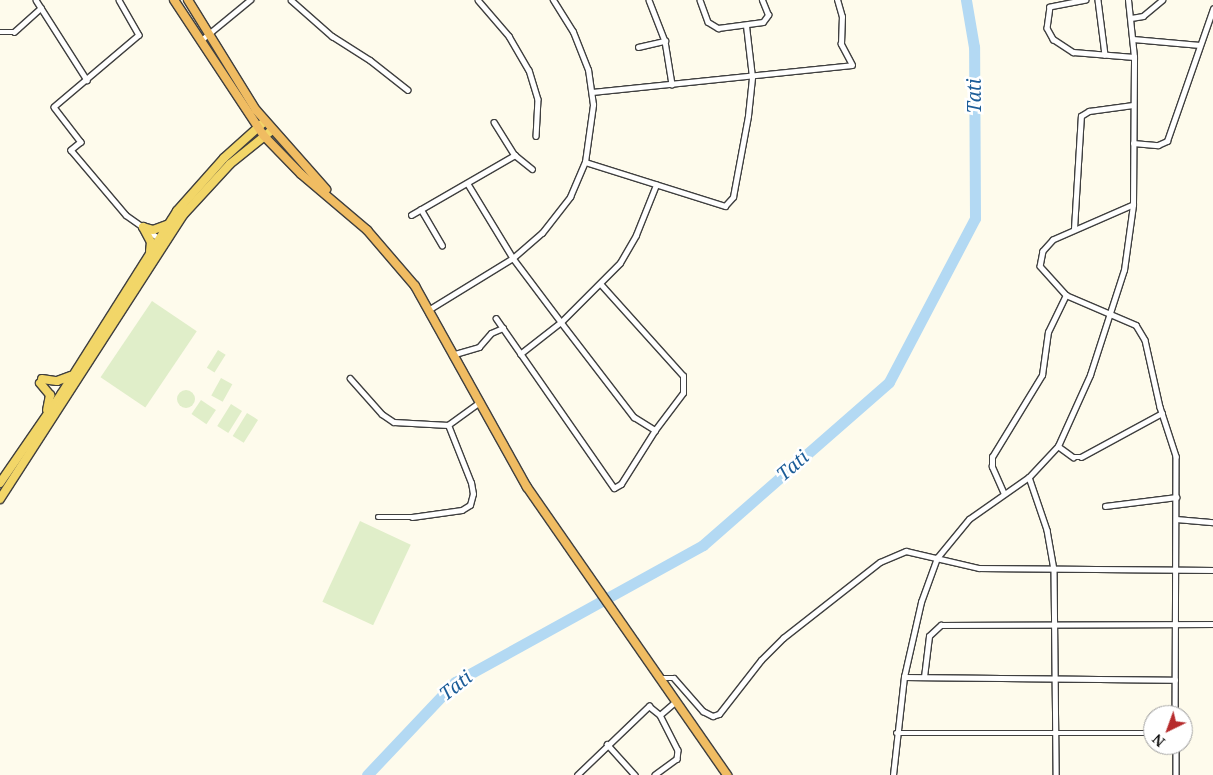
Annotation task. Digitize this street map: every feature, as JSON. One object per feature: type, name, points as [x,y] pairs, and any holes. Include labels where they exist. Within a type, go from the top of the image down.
[{"type":"highway","points":[[174,0],[257,128],[302,174],[338,204]]},
{"type":"highway","points":[[188,0],[272,130],[338,204],[394,259],[430,309],[455,354],[478,403],[527,487],[662,678],[727,775]]},
{"type":"main road","points":[[0,499],[73,374],[150,253],[163,241],[168,224],[197,185],[265,121]]},
{"type":"main road","points":[[0,483],[45,424],[163,241],[183,215],[203,191],[272,130]]},
{"type":"main road","points":[[143,227],[157,230],[168,224]]},
{"type":"main road","points":[[143,227],[151,242],[150,253]]},
{"type":"main road","points":[[45,424],[50,399],[41,381],[57,381],[73,374]]},
{"type":"street","points":[[36,0],[87,80]]},
{"type":"street","points":[[119,0],[139,35],[54,107],[81,142],[71,150],[114,203],[163,241]]},
{"type":"street","points":[[200,41],[250,0]]},
{"type":"street","points":[[291,0],[332,36],[370,60],[408,90]]},
{"type":"street","points":[[479,0],[509,36],[529,70],[538,99],[536,136]]},
{"type":"street","points":[[430,309],[514,258],[542,234],[561,210],[585,162],[592,92],[580,46],[553,0]]},
{"type":"street","points":[[649,0],[665,41],[672,84]]},
{"type":"street","points":[[700,0],[713,27],[746,26],[766,19],[762,0]]},
{"type":"street","points":[[592,92],[752,77],[852,65],[840,44],[842,17],[837,0]]},
{"type":"street","points":[[1050,0],[1047,28],[1059,46],[1073,52],[1134,57]]},
{"type":"street","points":[[1050,7],[1086,0]]},
{"type":"street","points":[[1098,0],[1105,55]]},
{"type":"street","points":[[893,775],[896,733],[904,677],[921,602],[937,558],[970,520],[1030,477],[1058,446],[1077,409],[1110,315],[1128,251],[1133,204],[1134,57],[1128,0]]},
{"type":"street","points":[[1131,18],[1143,16],[1162,0]]},
{"type":"street","points":[[0,32],[14,32],[41,8]]},
{"type":"street","points":[[1133,143],[1158,145],[1168,141],[1213,9]]},
{"type":"street","points":[[585,162],[718,206],[730,202],[743,153],[752,77],[746,26]]},
{"type":"street","points":[[1133,38],[1200,45]]},
{"type":"street","points":[[638,47],[665,41]]},
{"type":"street","points":[[1074,229],[1080,116],[1089,110],[1133,105]]},
{"type":"street","points":[[494,122],[515,155],[532,169]]},
{"type":"street","points":[[411,215],[468,184],[515,155]]},
{"type":"street","points":[[468,184],[514,258],[561,322],[634,417],[655,430]]},
{"type":"street","points":[[520,354],[561,322],[601,285],[630,248],[656,186]]},
{"type":"street","points":[[1133,204],[1074,229],[1046,246],[1040,258],[1042,271],[1066,295],[1136,325],[1143,333],[1162,413],[1175,448],[1176,705]]},
{"type":"street","points":[[421,209],[442,245]]},
{"type":"street","points":[[496,318],[614,488],[621,484],[655,430],[683,393],[683,376],[601,285]]},
{"type":"street","points":[[1004,494],[992,467],[992,458],[1042,376],[1048,332],[1066,295]]},
{"type":"street","points":[[455,354],[479,347],[491,333],[503,328]]},
{"type":"street","points":[[350,378],[388,420],[448,425],[478,403]]},
{"type":"street","points":[[1058,446],[1073,458],[1081,457],[1162,413]]},
{"type":"street","points":[[378,517],[412,517],[462,510],[470,505],[472,488],[448,425]]},
{"type":"street","points":[[1030,477],[1047,530],[1054,569],[1056,775]]},
{"type":"street","points":[[1106,506],[1176,497]]},
{"type":"street","points":[[1176,519],[1213,522]]},
{"type":"street","points":[[662,678],[674,678],[704,711],[713,716],[719,714],[771,649],[880,562],[906,551],[979,568],[1213,570]]},
{"type":"street","points":[[924,678],[929,636],[936,627],[1054,624],[1213,624]]},
{"type":"street","points":[[904,677],[1175,680]]},
{"type":"street","points":[[660,715],[677,700]]},
{"type":"street","points":[[577,775],[646,707],[652,706],[660,715],[674,739],[679,755],[673,763],[655,775]]},
{"type":"street","points":[[896,733],[1143,733]]},
{"type":"street","points":[[607,744],[635,775]]},
{"type":"street","points":[[1176,755],[1176,775]]},
{"type":"green space","points":[[152,301],[197,331],[145,407],[101,377]]},
{"type":"green space","points":[[218,350],[226,355],[215,373],[207,368]]},
{"type":"green space","points":[[221,378],[232,384],[223,402],[211,395]]},
{"type":"green space","points":[[182,390],[190,390],[195,395],[193,406],[182,408],[177,403],[177,395]]},
{"type":"green space","points":[[201,400],[216,410],[206,424],[191,414]]},
{"type":"green space","points":[[231,404],[242,411],[228,433],[217,426]]},
{"type":"green space","points":[[247,413],[258,420],[244,443],[233,436]]},
{"type":"green space","points":[[360,521],[411,545],[373,625],[322,602]]},
{"type":"waterway","name":"Tati","points":[[367,775],[455,682],[703,545],[889,382],[975,218],[974,47],[966,0]]}]
